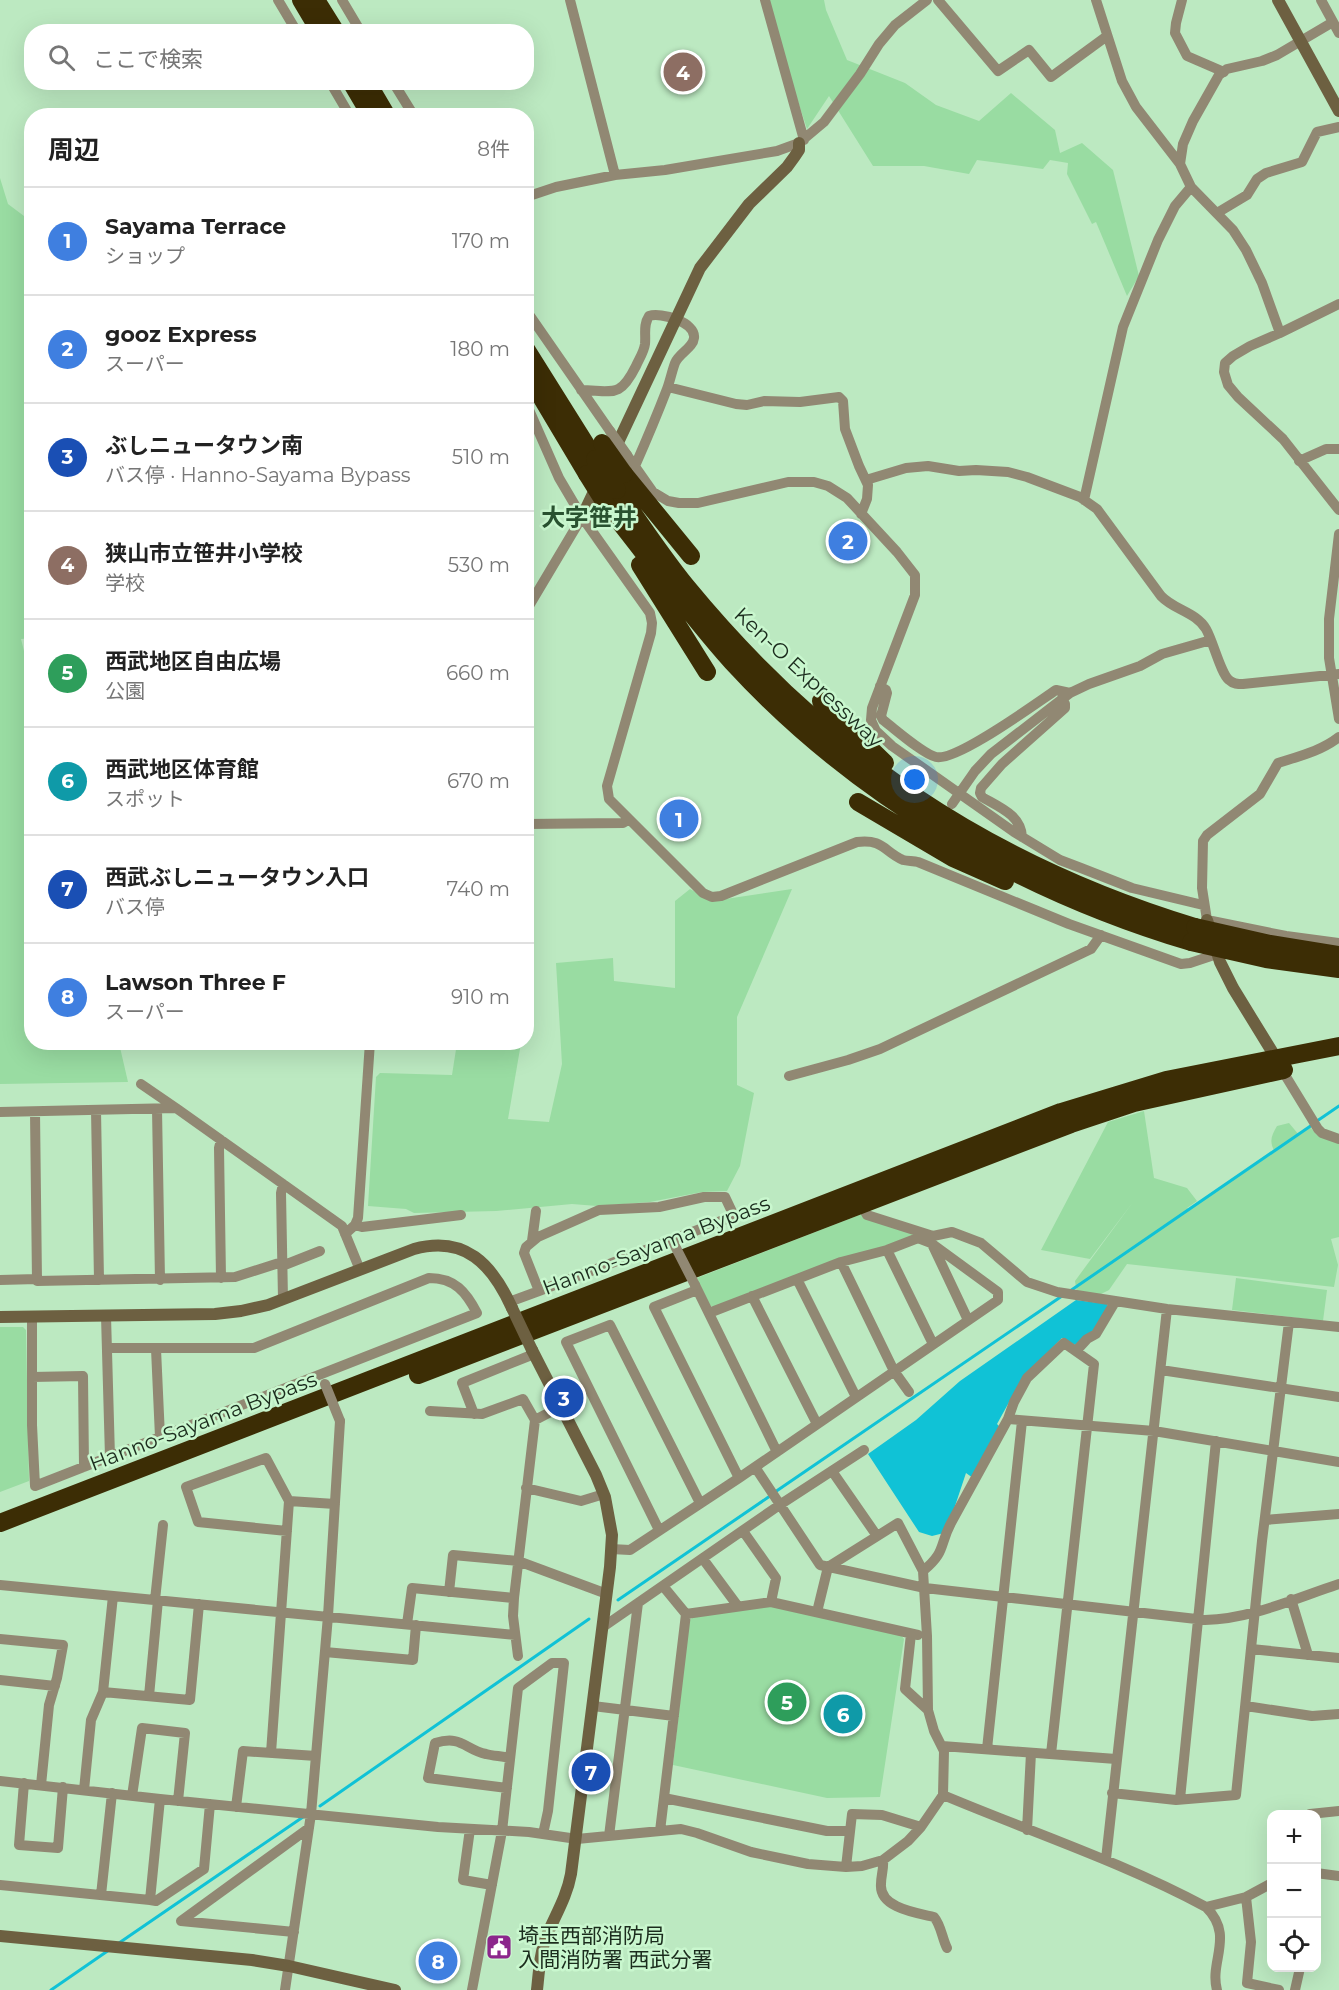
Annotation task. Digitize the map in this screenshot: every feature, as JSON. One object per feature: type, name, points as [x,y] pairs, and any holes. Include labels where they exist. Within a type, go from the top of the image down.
[{"type":"highway","points":[[301,0],[315,24]]},
{"type":"highway","points":[[316,0],[331,24]]},
{"type":"highway","points":[[356,90],[366,108]]},
{"type":"highway","points":[[372,90],[382,108]]},
{"type":"highway","name":"Ken-O Expressway","points":[[534,359],[621,484],[647,535],[697,599],[745,652],[839,741],[888,778],[954,822],[1006,851],[1077,885],[1198,930],[1266,959],[1339,969]]},
{"type":"highway","name":"Ken-O Expressway","points":[[534,381],[598,452]]},
{"type":"highway","points":[[598,452],[621,484],[691,556]]},
{"type":"highway","points":[[621,484],[631,551],[706,672]]},
{"type":"highway","name":"Ken-O Expressway","points":[[621,484],[680,602],[734,664],[796,725],[853,773],[897,804],[992,862],[1068,897],[1158,932],[1198,930],[1339,955]]},
{"type":"highway","points":[[821,701],[869,750],[904,780],[1006,851]]},
{"type":"highway","points":[[858,802],[953,858],[1016,886],[1078,909],[1158,932]]},
{"type":"highway","name":"Hanno-Sayama Bypass","points":[[0,1536],[1063,1127],[1134,1103],[1279,1065],[1339,1046]]},
{"type":"highway","name":"Hanno-Sayama Bypass","points":[[0,1523],[1061,1112],[1166,1080],[1339,1059]]},
{"type":"street","points":[[278,0],[292,24]]},
{"type":"street","points":[[342,0],[356,24]]},
{"type":"street","points":[[570,0],[615,175]]},
{"type":"street","points":[[534,598],[582,517],[700,268],[749,204],[799,150],[802,141],[765,0]]},
{"type":"street","points":[[534,194],[556,187],[615,175],[665,170],[777,151],[802,141],[824,122],[895,25],[927,0]]},
{"type":"street","points":[[938,0],[998,71],[1029,50],[1051,77],[1107,36]]},
{"type":"street","points":[[1096,0],[1122,81],[1136,107],[1180,164],[1191,187],[1233,230],[1246,250],[1262,283],[1280,333]]},
{"type":"street","points":[[1182,0],[1175,33],[1187,56],[1224,72]]},
{"type":"street","points":[[1278,0],[1339,111]]},
{"type":"street","points":[[1321,0],[1339,33]]},
{"type":"street","points":[[1180,164],[1183,144],[1192,121],[1219,75],[1227,69],[1277,55],[1333,22]]},
{"type":"street","points":[[335,90],[345,108]]},
{"type":"street","points":[[398,90],[409,108]]},
{"type":"street","points":[[1218,213],[1247,195],[1257,179],[1266,173],[1302,162],[1317,132],[1339,126]]},
{"type":"street","points":[[1084,500],[1123,327],[1174,206],[1191,187]]},
{"type":"street","points":[[1339,304],[1233,356],[1226,363],[1224,372],[1228,385],[1238,397],[1283,439],[1339,509]]},
{"type":"street","points":[[581,390],[614,391],[622,388],[628,382],[643,352],[646,321],[650,316],[655,314],[677,320],[689,326],[694,333],[691,345],[676,362],[668,387],[621,484]]},
{"type":"street","points":[[534,322],[581,390],[598,452],[627,455],[621,484]]},
{"type":"street","points":[[668,387],[747,405],[764,401],[800,402],[839,397],[843,401],[845,429],[858,466],[868,485],[867,499],[861,514]]},
{"type":"street","points":[[534,421],[559,478],[582,517],[650,613],[652,623],[607,786],[609,799],[702,893],[712,897],[721,896],[858,842],[870,840],[882,845],[903,860],[918,862],[1069,924],[1181,964],[1217,954]]},
{"type":"street","points":[[1299,461],[1326,449],[1339,449]]},
{"type":"street","points":[[867,480],[906,468],[928,466],[959,471],[1008,472],[1027,477],[1084,500],[1097,509],[1166,602],[1197,618],[1206,629],[1227,679],[1243,684],[1335,675]]},
{"type":"street","points":[[621,484],[653,492],[668,501],[679,504],[698,503],[801,481],[828,486],[848,498],[915,575],[915,595],[872,708],[871,720],[876,731],[899,752],[1022,837],[1060,860],[1132,888],[1203,905]]},
{"type":"street","points":[[1339,534],[1329,619],[1329,658],[1335,675],[1339,719]]},
{"type":"street","points":[[952,804],[975,771],[991,754],[1066,696],[1089,684],[1140,666],[1162,654],[1211,640]]},
{"type":"street","points":[[880,686],[887,693],[881,716],[883,720],[930,756],[942,758],[971,746],[1056,690],[1066,696]]},
{"type":"street","points":[[1022,837],[1022,828],[1016,818],[982,797],[981,788],[1002,764],[1065,708],[1066,696]]},
{"type":"street","points":[[1339,737],[1328,746],[1278,763],[1260,794],[1207,835],[1203,841],[1203,905],[1198,930],[1217,954],[1233,988],[1311,1120],[1322,1133],[1339,1139]]},
{"type":"street","points":[[534,824],[623,824],[628,820]]},
{"type":"street","points":[[918,862],[925,851]]},
{"type":"street","points":[[1198,930],[1286,936],[1339,943]]},
{"type":"street","points":[[789,1076],[880,1049],[1091,948],[1101,935]]},
{"type":"street","points":[[345,1234],[355,1225],[358,1218],[369,1050]]},
{"type":"street","points":[[141,1084],[342,1226],[360,1270]]},
{"type":"street","points":[[0,1112],[176,1108]]},
{"type":"street","points":[[158,1109],[160,1280]]},
{"type":"street","points":[[96,1110],[99,1280]]},
{"type":"street","points":[[35,1112],[37,1279]]},
{"type":"street","points":[[221,1140],[219,1148],[221,1278]]},
{"type":"street","points":[[283,1184],[281,1193],[284,1299]]},
{"type":"street","points":[[510,1305],[539,1291],[673,1243],[734,1216],[725,1197],[704,1197],[659,1207],[599,1210],[538,1237],[526,1247],[524,1253],[539,1291]]},
{"type":"street","points":[[861,1204],[867,1215],[933,1236],[952,1232],[981,1242],[1027,1282],[1060,1293],[1167,1309],[1339,1328]]},
{"type":"street","points":[[532,1241],[536,1211]]},
{"type":"street","points":[[355,1225],[362,1227],[461,1215]]},
{"type":"street","points":[[611,1549],[630,1550],[739,1478],[998,1300],[998,1292],[931,1243],[918,1238],[887,1250],[841,1262],[709,1313]]},
{"type":"street","points":[[673,1243],[777,1452]]},
{"type":"street","points":[[931,1243],[968,1320]]},
{"type":"street","points":[[0,1317],[226,1313],[255,1308],[284,1299],[424,1246],[433,1245],[454,1247],[473,1255],[487,1266],[510,1305],[604,1494],[611,1523],[607,1594],[577,1839],[568,1889],[546,1936],[542,1951],[537,1990]]},
{"type":"street","points":[[887,1250],[933,1344]]},
{"type":"street","points":[[0,1280],[160,1280],[235,1277],[320,1251]]},
{"type":"street","points":[[841,1262],[894,1371],[909,1392]]},
{"type":"street","points":[[32,1316],[32,1425],[35,1486],[160,1437],[322,1379],[477,1313],[468,1297],[455,1284],[439,1278],[429,1278],[254,1348],[107,1348]]},
{"type":"street","points":[[797,1279],[856,1397]]},
{"type":"street","points":[[696,1288],[654,1307],[739,1478]]},
{"type":"street","points":[[752,1296],[817,1424]]},
{"type":"street","points":[[1076,1351],[1087,1339],[1096,1334],[1115,1302]]},
{"type":"street","points":[[1106,1859],[1167,1309]]},
{"type":"street","points":[[106,1316],[110,1457]]},
{"type":"street","points":[[1112,1794],[1180,1799],[1236,1795],[1265,1520],[1289,1322]]},
{"type":"street","points":[[659,1530],[566,1342],[610,1325],[700,1503]]},
{"type":"street","points":[[923,1571],[941,1553],[949,1527],[1008,1419],[1027,1378],[1064,1343],[1094,1364],[1051,1754]]},
{"type":"street","points":[[156,1349],[160,1437]]},
{"type":"street","points":[[474,1414],[462,1383],[533,1352]]},
{"type":"street","points":[[1161,1370],[1339,1397]]},
{"type":"street","points":[[32,1377],[82,1376],[84,1467]]},
{"type":"street","points":[[285,1990],[311,1814],[335,1504],[340,1421],[322,1379]]},
{"type":"street","points":[[430,1411],[489,1413],[523,1400],[535,1420],[514,1598],[513,1616],[518,1656]]},
{"type":"street","points":[[535,1420],[560,1407]]},
{"type":"street","points":[[1008,1419],[1154,1431],[1339,1462]]},
{"type":"street","points":[[987,1749],[1022,1421]]},
{"type":"street","points":[[1180,1799],[1200,1619],[1216,1441]]},
{"type":"street","points":[[603,1627],[703,1560],[779,1502],[864,1450]]},
{"type":"street","points":[[271,1753],[287,1532],[289,1501],[266,1458],[186,1487],[198,1522],[287,1532]]},
{"type":"street","points":[[755,1467],[820,1565],[925,1588],[1200,1619],[1220,1619],[1255,1611],[1339,1584]]},
{"type":"street","points":[[831,1472],[877,1536]]},
{"type":"street","points":[[526,1488],[581,1500],[604,1494]]},
{"type":"street","points":[[289,1501],[335,1504]]},
{"type":"street","points":[[1265,1520],[1339,1514]]},
{"type":"street","points":[[0,1781],[178,1801],[577,1839],[681,1829],[783,1860],[846,1868],[862,1866],[883,1860],[908,1841],[921,1827],[943,1795],[944,1751],[934,1731],[928,1710],[923,1571],[898,1522],[828,1567],[817,1612]]},
{"type":"street","points":[[149,1696],[163,1525]]},
{"type":"street","points":[[743,1531],[776,1578],[771,1602]]},
{"type":"street","points":[[449,1592],[453,1556],[518,1561],[607,1594]]},
{"type":"street","points":[[703,1560],[737,1605]]},
{"type":"street","points":[[0,1585],[515,1635]]},
{"type":"street","points":[[660,1831],[686,1614],[663,1586]]},
{"type":"street","points":[[325,1652],[413,1660],[412,1588],[514,1598]]},
{"type":"street","points":[[84,1790],[91,1720],[103,1692],[113,1596]]},
{"type":"street","points":[[1291,1599],[1308,1655]]},
{"type":"street","points":[[686,1614],[771,1602],[927,1636]]},
{"type":"street","points":[[609,1836],[638,1603]]},
{"type":"street","points":[[103,1692],[190,1700],[199,1604]]},
{"type":"street","points":[[911,1634],[905,1689],[928,1710]]},
{"type":"street","points":[[0,1639],[63,1645],[49,1705],[41,1785]]},
{"type":"street","points":[[1251,1649],[1339,1658]]},
{"type":"street","points":[[472,1990],[502,1831],[518,1688],[552,1662],[564,1663],[548,1810],[543,1834]]},
{"type":"street","points":[[0,1680],[55,1686]]},
{"type":"street","points":[[593,1706],[674,1716]]},
{"type":"street","points":[[1246,1706],[1312,1716],[1339,1714]]},
{"type":"street","points":[[132,1796],[142,1728],[185,1733],[178,1801]]},
{"type":"street","points":[[507,1788],[428,1778],[435,1743],[445,1740],[463,1743],[483,1754],[510,1758]]},
{"type":"street","points":[[942,1746],[1116,1759]]},
{"type":"street","points":[[236,1806],[243,1751],[316,1756]]},
{"type":"street","points":[[1027,1830],[1030,1753]]},
{"type":"street","points":[[24,1783],[19,1845],[58,1848],[63,1787]]},
{"type":"street","points":[[101,1895],[112,1793]]},
{"type":"street","points":[[943,1795],[1132,1870],[1206,1907],[1214,1917],[1220,1934],[1216,1990]]},
{"type":"street","points":[[664,1797],[827,1831],[850,1831]]},
{"type":"street","points":[[150,1900],[160,1799]]},
{"type":"street","points":[[0,1885],[156,1901],[204,1869],[210,1804]]},
{"type":"street","points":[[1321,1813],[1339,1811]]},
{"type":"street","points":[[846,1868],[852,1814],[882,1815],[921,1827]]},
{"type":"street","points":[[294,1932],[181,1921],[309,1828]]},
{"type":"street","points":[[470,1829],[463,1880],[492,1885]]},
{"type":"street","points":[[883,1860],[884,1867],[880,1885],[882,1895],[905,1910],[934,1917],[938,1921],[942,1939],[947,1948]]},
{"type":"street","points":[[1321,1873],[1339,1875]]},
{"type":"street","points":[[1206,1907],[1246,1897],[1267,1886]]},
{"type":"street","points":[[1246,1897],[1251,1942],[1246,1983],[1279,1990]]},
{"type":"street","points":[[0,1936],[289,1966],[395,1990]]},
{"type":"street","points":[[1295,1990],[1299,1972]]},
{"type":"green space","points":[[765,0],[824,0],[847,60],[905,83],[936,105],[979,121],[1011,93],[1055,130],[1060,153],[1082,143],[1113,170],[1139,276],[1127,296],[1096,222],[1092,224],[1067,174],[1068,163],[1050,160],[1043,169],[977,160],[969,174],[924,166],[873,166],[829,96],[807,129]]},
{"type":"green space","points":[[0,178],[8,204],[24,216],[24,639],[21,639],[24,651],[24,1050],[121,1050],[128,1082],[0,1084]]},
{"type":"green space","points":[[690,889],[712,901],[792,889],[737,1017],[737,1085],[754,1093],[740,1166],[727,1191],[702,1192],[650,1202],[597,1206],[572,1204],[496,1211],[414,1213],[406,1209],[368,1206],[376,1077],[380,1073],[452,1075],[456,1050],[520,1050],[508,1119],[549,1122],[562,1064],[556,963],[613,958],[614,981],[675,988],[675,901]]},
{"type":"green space","points":[[1144,1111],[1154,1178],[1187,1188],[1197,1201],[1187,1208],[1190,1209],[1275,1152],[1272,1139],[1277,1126],[1289,1123],[1299,1135],[1310,1127],[1317,1135],[1339,1143],[1339,1237],[1331,1239],[1338,1265],[1334,1287],[1127,1264],[1109,1290],[1097,1296],[1077,1293],[1075,1281],[1133,1202],[1090,1259],[1041,1250],[1108,1122]]},
{"type":"green space","points":[[862,1214],[916,1235],[713,1307],[709,1305],[697,1278]]},
{"type":"green space","points":[[1236,1278],[1327,1290],[1323,1321],[1232,1310]]},
{"type":"green space","points":[[0,1327],[23,1327],[26,1330],[29,1481],[0,1492]]},
{"type":"green space","points":[[769,1606],[901,1635],[904,1639],[880,1797],[827,1798],[673,1765],[689,1621],[693,1617]]},
{"type":"water","points":[[1076,1300],[1107,1304],[1108,1307],[1092,1332],[1075,1345],[1062,1338],[1023,1377],[997,1424],[1001,1428],[973,1478],[966,1473],[944,1533],[932,1536],[919,1532],[868,1454],[916,1420],[960,1381]]},
{"type":"waterway","points":[[1317,1121],[1339,1106]]},
{"type":"waterway","points":[[1070,1291],[1312,1125]]},
{"type":"waterway","points":[[775,1492],[1062,1296]]},
{"type":"waterway","points":[[618,1600],[770,1496]]},
{"type":"waterway","points":[[320,1806],[589,1619]]},
{"type":"waterway","points":[[119,1943],[303,1817]]},
{"type":"waterway","points":[[51,1990],[109,1950]]},
{"type":"place","name":"狭山市立笹井小学校","points":[[683,72]]},
{"type":"place","name":"gooz Express","points":[[848,541]]},
{"type":"place","name":"Sayama Terrace","points":[[679,819]]},
{"type":"place","name":"ぶしニュータウン南","points":[[564,1398]]},
{"type":"place","name":"西武地区自由広場","points":[[787,1702]]},
{"type":"place","name":"西武地区体育館","points":[[843,1714]]},
{"type":"place","name":"西武ぶしニュータウン入口","points":[[591,1772]]},
{"type":"place","name":"埼玉西部消防局 入間消防署 西武分署","points":[[499,1947]]},
{"type":"place","name":"Lawson Three F","points":[[438,1961]]},
{"type":"district","name":"大字笹井","points":[[589,517]]}]
